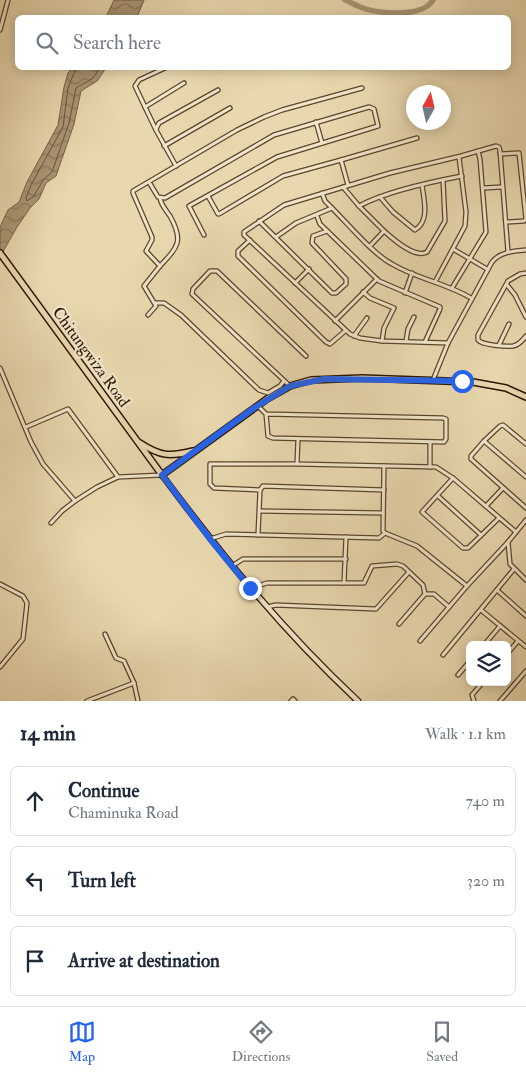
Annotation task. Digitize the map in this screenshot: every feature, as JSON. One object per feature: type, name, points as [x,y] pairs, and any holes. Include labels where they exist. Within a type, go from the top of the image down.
[{"type":"main road","name":"Chitungwiza Road","points":[[0,253],[162,475]]},
{"type":"main road","points":[[358,701],[328,674],[266,607],[231,566],[162,475],[257,406],[290,386],[324,379],[433,380],[484,383],[506,388],[526,397]]},
{"type":"main road","points":[[136,440],[154,451],[167,455],[174,456],[196,450]]},
{"type":"street","points":[[0,30],[8,0]]},
{"type":"street","points":[[160,70],[136,83],[135,86],[164,146],[176,166]]},
{"type":"street","points":[[145,107],[184,83]]},
{"type":"street","points":[[160,266],[146,252],[152,237],[132,193],[135,189],[237,130],[264,117],[282,110],[362,88]]},
{"type":"street","points":[[156,130],[159,123],[218,90]]},
{"type":"street","points":[[160,198],[165,198],[274,135],[369,107],[374,109],[378,126],[277,157],[189,206],[204,235]]},
{"type":"street","points":[[164,146],[230,108]]},
{"type":"street","points":[[316,122],[322,143]]},
{"type":"street","points":[[208,196],[218,214],[221,214],[283,176],[417,138]]},
{"type":"street","points":[[448,343],[382,341],[354,336],[344,331],[244,235],[244,232],[284,205],[390,173],[459,157],[496,146],[500,149],[508,252]]},
{"type":"street","points":[[452,288],[486,232],[478,151]]},
{"type":"street","points":[[500,154],[519,153],[526,219],[524,221],[506,222]]},
{"type":"street","points":[[435,282],[465,222],[459,157]]},
{"type":"street","points":[[341,160],[348,185]]},
{"type":"street","points":[[359,206],[380,197],[462,176]]},
{"type":"street","points":[[343,187],[359,206],[400,245],[424,254],[428,252],[445,221],[446,210],[443,180]]},
{"type":"street","points":[[148,315],[156,306],[144,286],[176,250],[178,242],[178,234],[160,198],[149,182]]},
{"type":"street","points":[[380,197],[404,222],[413,230],[416,230],[425,218],[422,185]]},
{"type":"street","points":[[483,188],[502,186]]},
{"type":"street","points":[[322,193],[325,201],[370,246],[392,264],[452,288],[471,298]]},
{"type":"street","points":[[276,237],[296,224],[332,208]]},
{"type":"street","points":[[317,216],[320,224],[377,279],[440,307],[425,342]]},
{"type":"street","points":[[259,221],[334,293],[338,292],[346,284],[346,279],[312,243],[313,236],[327,231]]},
{"type":"street","points":[[370,246],[384,231]]},
{"type":"street","points":[[250,240],[238,251],[238,256],[326,342],[330,344],[344,331]]},
{"type":"street","points":[[453,249],[487,269]]},
{"type":"street","points":[[433,380],[448,343],[487,269],[495,258],[508,252],[526,250]]},
{"type":"street","points":[[295,283],[309,269]]},
{"type":"street","points":[[290,386],[192,294],[193,289],[210,271],[217,271],[306,356]]},
{"type":"street","points":[[405,293],[412,273]]},
{"type":"street","points":[[526,273],[513,277],[507,284],[477,337],[480,342],[513,346],[526,336]]},
{"type":"street","points":[[335,322],[377,279]]},
{"type":"street","points":[[507,284],[526,317]]},
{"type":"street","points":[[363,292],[370,298],[394,308],[384,328],[382,341]]},
{"type":"street","points":[[155,303],[164,303],[181,316],[259,390],[268,393],[280,386],[284,381]]},
{"type":"street","points":[[406,341],[408,329],[414,317]]},
{"type":"street","points":[[354,336],[367,318]]},
{"type":"street","points":[[499,345],[509,324]]},
{"type":"street","points":[[0,368],[31,442],[43,464],[75,500]]},
{"type":"street","points":[[257,406],[266,414],[436,417],[446,419],[446,439],[444,442],[430,442],[273,438],[268,436],[266,414]]},
{"type":"street","points":[[26,427],[68,409],[118,477]]},
{"type":"street","points":[[526,444],[503,425],[484,441],[471,456],[471,460],[526,508]]},
{"type":"street","points":[[297,464],[298,439]]},
{"type":"street","points":[[484,441],[526,477]]},
{"type":"street","points":[[430,442],[430,467]]},
{"type":"street","points":[[260,490],[214,488],[210,484],[210,464],[297,464],[436,468],[453,478],[516,532]]},
{"type":"street","points":[[384,466],[383,532],[417,546],[467,586]]},
{"type":"street","points":[[51,523],[75,500],[118,477],[162,475]]},
{"type":"street","points":[[453,478],[422,512],[463,548],[468,548],[498,518]]},
{"type":"street","points":[[258,535],[260,490],[263,486],[384,490]]},
{"type":"street","points":[[486,506],[503,488]]},
{"type":"street","points":[[438,496],[481,535]]},
{"type":"street","points":[[260,510],[383,513]]},
{"type":"street","points":[[420,641],[526,520]]},
{"type":"street","points":[[210,539],[226,534],[378,538],[385,533]]},
{"type":"street","points":[[344,583],[346,537]]},
{"type":"street","points":[[508,542],[510,564],[526,580]]},
{"type":"street","points":[[231,566],[243,559],[346,559]]},
{"type":"street","points":[[250,588],[267,583],[365,582],[372,566],[397,564],[403,566],[423,585],[425,594]]},
{"type":"street","points":[[443,655],[514,569]]},
{"type":"street","points":[[266,607],[276,605],[376,609],[409,572]]},
{"type":"street","points":[[0,584],[23,596],[27,604],[23,639],[0,668]]},
{"type":"street","points":[[497,590],[526,616]]},
{"type":"street","points":[[399,624],[425,594],[434,594],[449,607]]},
{"type":"street","points":[[481,610],[526,646]]},
{"type":"street","points":[[487,641],[500,626]]},
{"type":"street","points":[[105,634],[116,658],[124,661],[134,683],[138,701]]},
{"type":"street","points":[[511,649],[518,641]]},
{"type":"street","points":[[458,675],[466,666]]},
{"type":"street","points":[[500,701],[526,671]]},
{"type":"street","points":[[88,701],[134,683]]},
{"type":"street","points":[[474,701],[472,695],[480,686]]},
{"type":"street","points":[[103,695],[106,701]]},
{"type":"street","points":[[291,701],[293,699],[296,701]]},
{"type":"water","points":[[114,0],[144,0],[138,15],[107,15]]},
{"type":"water","points":[[70,70],[105,70],[97,81],[81,91],[74,124],[56,176],[46,183],[39,199],[30,208],[17,227],[0,257],[0,227],[8,210],[19,202],[27,182],[58,125],[68,73]]},
{"type":"waterway","points":[[345,0],[360,7],[388,13],[420,10],[428,6],[433,0]]},
{"type":"route","points":[[250,588],[162,475],[254,408],[290,386],[311,380],[324,379],[462,381]]}]
